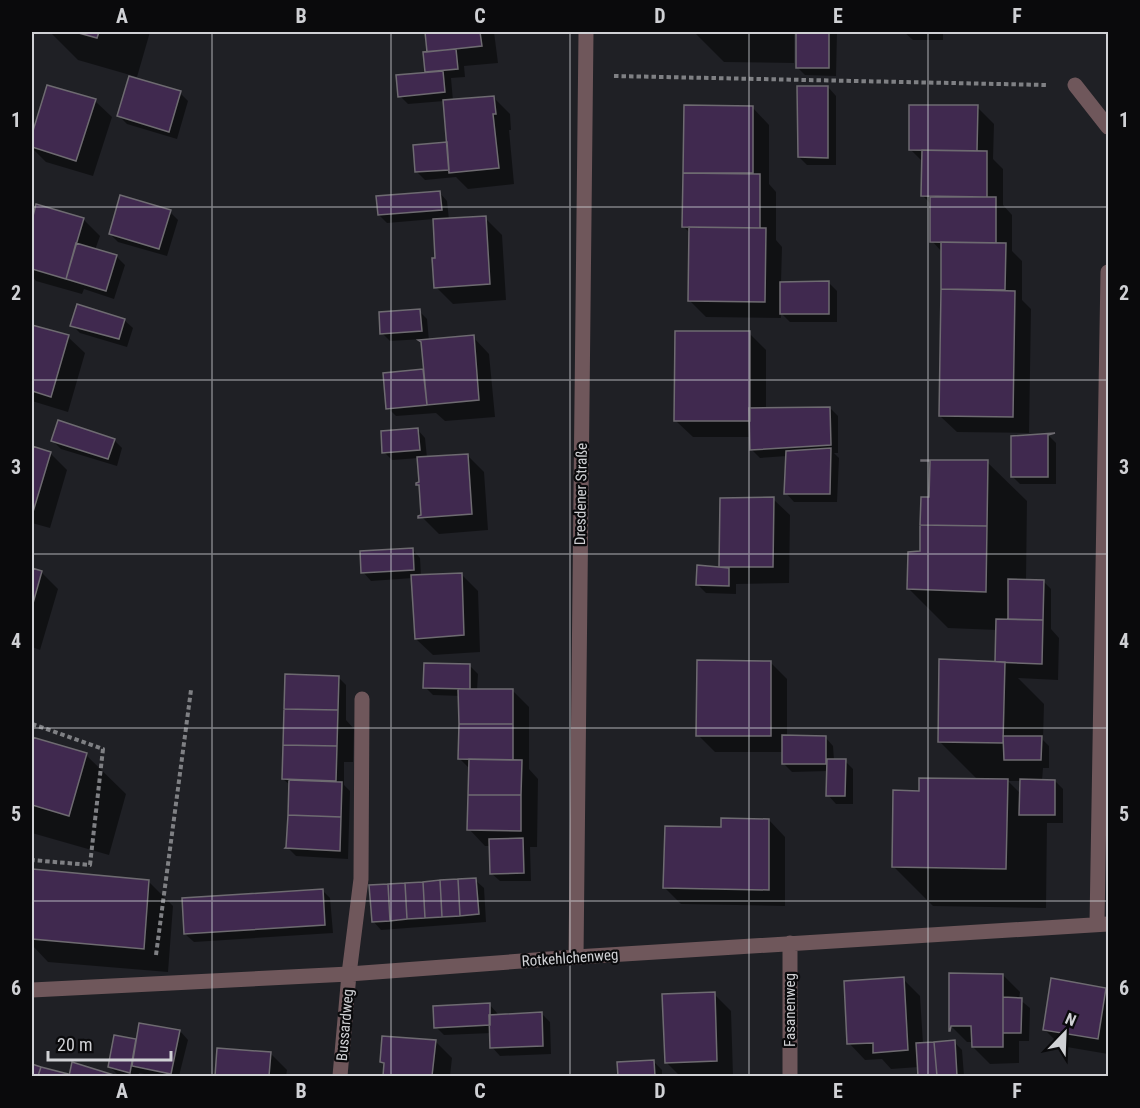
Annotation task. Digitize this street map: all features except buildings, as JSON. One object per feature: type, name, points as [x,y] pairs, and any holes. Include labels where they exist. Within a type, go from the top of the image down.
[{"type":"street","name":"Dresdener Straße","points":[[576,957],[586,32]]},
{"type":"street","points":[[1075,85],[1108,127]]},
{"type":"street","points":[[1103,924],[1108,272]]},
{"type":"street","name":"Bussardweg","points":[[340,1077],[349,974],[361,879],[362,699]]},
{"type":"street","name":"Rotkehlchenweg","points":[[32,990],[349,974],[576,957],[1103,924]]},
{"type":"street","name":"Fasanenweg","points":[[790,943],[790,1077]]},
{"type":"path","points":[[585,75],[1075,85]]},
{"type":"path","points":[[152,985],[191,690]]},
{"type":"path","points":[[32,724],[103,749],[90,866],[32,860]]}]
